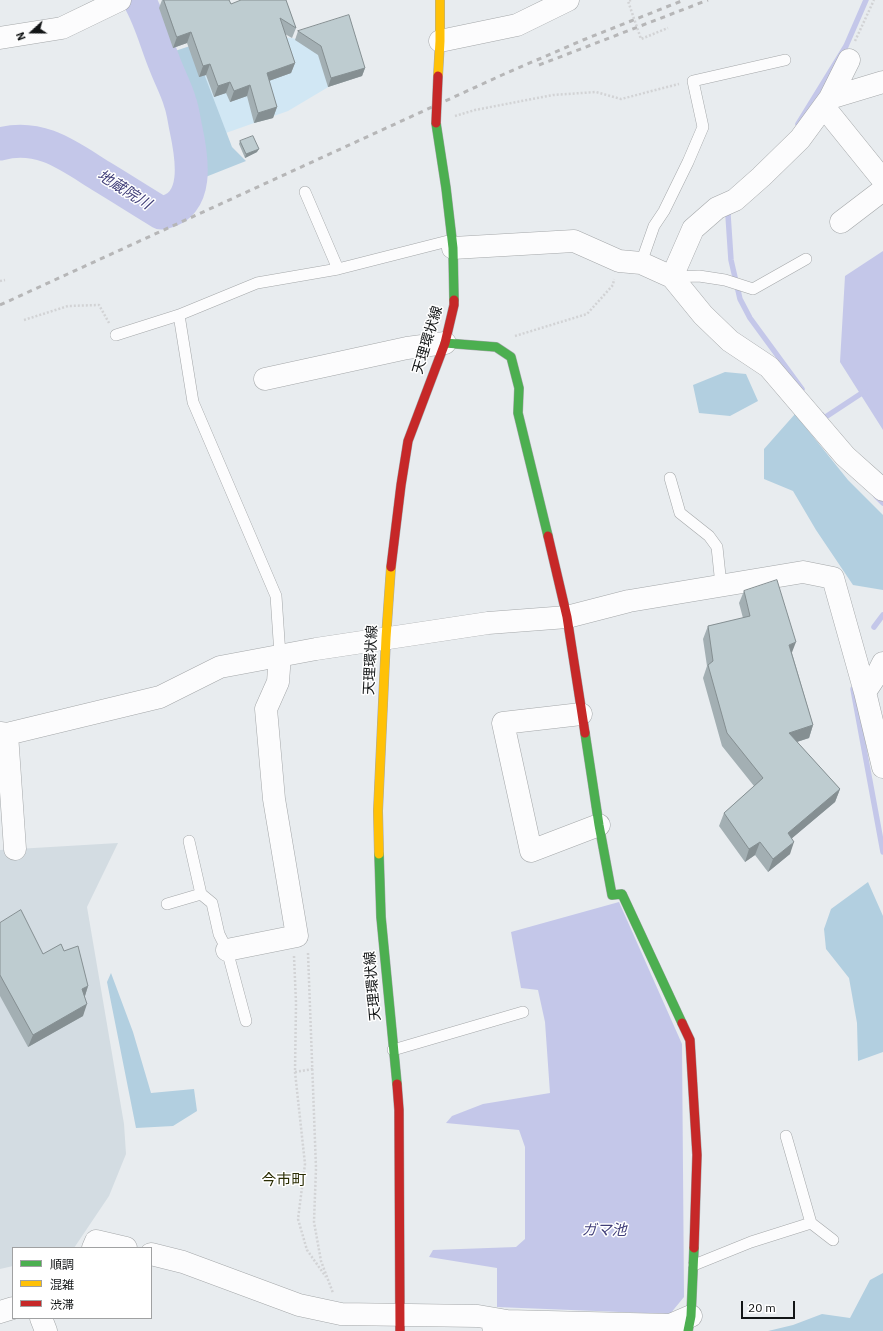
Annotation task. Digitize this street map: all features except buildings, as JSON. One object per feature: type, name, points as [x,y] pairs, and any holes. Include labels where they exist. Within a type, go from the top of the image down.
[{"type":"main road","name":"天理環状線","points":[[400,1323],[399,1110],[381,917],[378,811],[386,638],[392,560],[401,485],[408,441],[445,342],[454,305],[452,244],[446,188],[436,122],[440,41],[440,0]]},
{"type":"main road","points":[[445,342],[496,347],[511,357],[520,388],[518,413],[567,617],[581,714],[612,895],[622,894],[690,1040],[697,1155],[694,1265],[690,1324]]},
{"type":"street","points":[[0,38],[62,28],[120,0]]},
{"type":"street","points":[[440,41],[516,25],[568,0]]},
{"type":"street","points":[[672,278],[693,228],[761,177],[800,139],[827,102],[849,60]]},
{"type":"street","points":[[827,102],[883,82]]},
{"type":"street","points":[[827,102],[883,180]]},
{"type":"street","points":[[840,222],[883,190]]},
{"type":"street","points":[[452,244],[574,241],[619,261],[641,263],[672,278],[703,315],[730,341],[769,367],[844,456],[883,490]]},
{"type":"street","points":[[265,379],[407,348],[445,342]]},
{"type":"street","points":[[15,849],[4,734],[160,697],[220,667],[280,655],[488,623],[567,617],[629,601],[803,572],[834,578],[866,692],[883,767]]},
{"type":"street","points":[[227,950],[297,936],[274,799],[266,709],[278,682],[280,655]]},
{"type":"street","points":[[866,692],[883,663]]},
{"type":"street","points":[[581,714],[503,723],[531,852],[599,825]]},
{"type":"street","points":[[93,1247],[96,1241],[122,1247]]},
{"type":"street","points":[[152,1254],[183,1262],[299,1305],[341,1314],[400,1323],[478,1316],[507,1321],[670,1325],[690,1324]]},
{"type":"street","points":[[0,1312],[12,1308]]},
{"type":"street","points":[[41,1319],[46,1331]]},
{"type":"street","points":[[480,1331],[507,1321]]},
{"type":"lane","points":[[641,263],[654,226],[664,211],[704,127],[693,81],[785,60]]},
{"type":"lane","points":[[305,192],[338,269]]},
{"type":"lane","points":[[116,335],[179,315],[257,283],[338,269],[452,244]]},
{"type":"lane","points":[[672,278],[699,276],[725,280],[753,288],[806,259]]},
{"type":"lane","points":[[179,315],[193,402],[276,596],[280,655]]},
{"type":"lane","points":[[670,478],[680,513],[710,536],[716,547],[721,585]]},
{"type":"lane","points":[[189,841],[201,894],[212,903],[219,934],[227,950],[246,1021]]},
{"type":"lane","points":[[167,904],[201,894]]},
{"type":"lane","points":[[393,1050],[523,1012]]},
{"type":"lane","points":[[786,1136],[811,1223],[833,1240]]},
{"type":"lane","points":[[694,1265],[751,1242],[811,1223]]},
{"type":"path","points":[[631,0],[628,1],[641,39],[668,28]]},
{"type":"path","points":[[849,60],[857,35],[874,0]]},
{"type":"path","points":[[436,122],[475,110],[553,95],[596,92],[621,99],[693,81]]},
{"type":"path","points":[[496,347],[507,339],[587,314],[613,285],[619,261]]},
{"type":"path","points":[[0,281],[5,280]]},
{"type":"path","points":[[24,320],[68,306],[99,305],[116,335]]},
{"type":"path","points":[[329,1280],[307,1250],[298,1218],[305,1164],[295,1072],[296,1003],[293,947],[297,936],[307,930],[316,1168],[314,1222],[321,1261],[329,1280],[341,1314]]},
{"type":"path","points":[[295,1072],[312,1069]]},
{"type":"shaded area","points":[[245,31],[317,42],[330,86],[288,111],[223,134],[192,49]]},
{"type":"shaded area","points":[[193,45],[232,147],[246,161],[203,178],[203,137],[172,52]]},
{"type":"shaded area","points":[[725,372],[746,374],[758,401],[730,416],[699,413],[693,385]]},
{"type":"shaded area","points":[[795,414],[848,480],[883,515],[883,590],[853,585],[816,530],[793,491],[764,479],[764,449]]},
{"type":"shaded area","points":[[118,843],[87,907],[124,1124],[126,1154],[109,1196],[75,1247],[12,1247],[12,1266],[0,1269],[0,850]]},
{"type":"shaded area","points":[[868,882],[883,916],[883,1052],[858,1061],[857,1023],[849,978],[826,949],[824,929],[831,909]]},
{"type":"shaded area","points":[[111,973],[133,1032],[151,1093],[194,1089],[197,1111],[173,1126],[136,1128],[107,982]]},
{"type":"shaded area","points":[[883,1273],[883,1331],[768,1331],[793,1325],[822,1314],[850,1318],[870,1280]]},
{"type":"water","points":[[883,251],[883,430],[840,362],[845,276]]},
{"type":"water","name":"ガマ池","points":[[619,902],[682,1044],[684,1297],[670,1314],[497,1307],[497,1268],[429,1257],[433,1250],[516,1247],[525,1239],[525,1147],[519,1130],[446,1123],[452,1116],[483,1104],[550,1093],[545,1022],[538,990],[521,988],[511,932]]},
{"type":"waterway","name":"地蔵院川","points":[[0,144],[15,141],[41,144],[54,148],[161,213],[174,209],[183,201],[188,191],[191,179],[190,153],[183,112],[177,92],[150,23],[139,0]]},
{"type":"waterway","points":[[798,124],[846,46],[866,0]]},
{"type":"waterway","points":[[729,209],[728,215],[731,260],[740,299],[750,318],[802,389]]},
{"type":"waterway","points":[[822,415],[824,418],[865,391]]},
{"type":"waterway","points":[[876,496],[883,503]]},
{"type":"waterway","points":[[874,627],[883,615]]},
{"type":"waterway","points":[[853,689],[883,852]]},
{"type":"railway","points":[[0,305],[502,75],[583,40],[684,0]]},
{"type":"railway","points":[[539,65],[708,0]]},
{"type":"traffic: fast","points":[[436,123],[453,248],[454,300]]},
{"type":"traffic: fast","points":[[445,343],[496,347],[511,357],[519,388],[518,413],[548,536]]},
{"type":"traffic: fast","points":[[585,733],[599,825],[612,895],[622,894],[682,1023]]},
{"type":"traffic: fast","points":[[379,854],[381,917],[397,1084]]},
{"type":"traffic: fast","points":[[688,1331],[691,1316],[694,1248]]},
{"type":"traffic: slow","points":[[438,76],[440,0]]},
{"type":"traffic: slow","points":[[379,854],[378,811],[386,638],[391,567]]},
{"type":"traffic: jam","points":[[436,123],[438,76]]},
{"type":"traffic: jam","points":[[391,567],[408,441],[445,343],[454,300]]},
{"type":"traffic: jam","points":[[548,536],[567,617],[585,733]]},
{"type":"traffic: jam","points":[[682,1023],[690,1040],[697,1155],[694,1248]]},
{"type":"traffic: jam","points":[[397,1084],[399,1110],[400,1331]]},
{"type":"district","name":"今市町","points":[[284,1181]]}]
